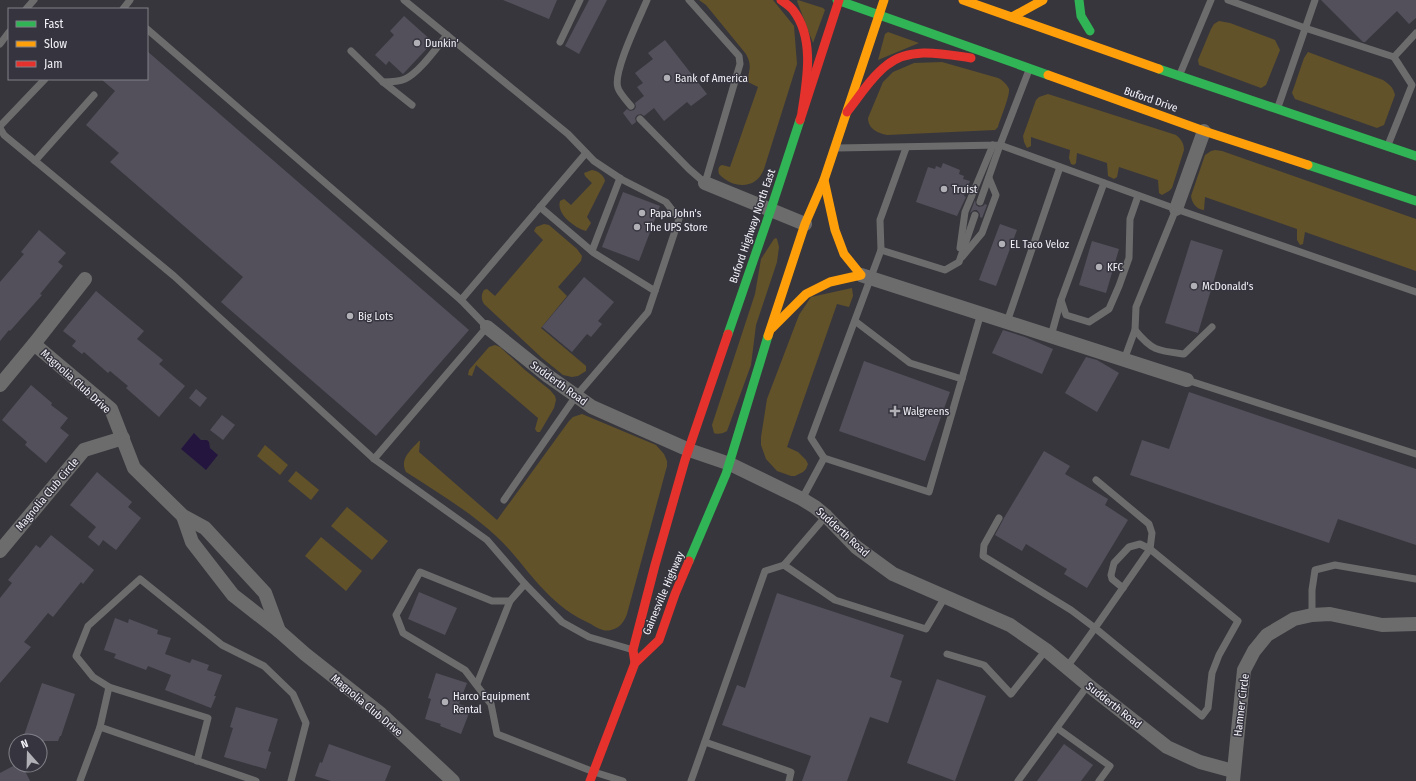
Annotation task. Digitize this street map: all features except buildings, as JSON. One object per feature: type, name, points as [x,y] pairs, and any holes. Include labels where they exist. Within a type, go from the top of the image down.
[{"type":"main road","points":[[781,0],[788,4],[804,30],[807,55],[806,81],[802,112]]},
{"type":"main road","name":"Buford Highway North East","points":[[687,455],[771,209],[838,0]]},
{"type":"main road","name":"Buford Drive","points":[[838,0],[1204,131],[1416,201]]},
{"type":"main road","points":[[730,464],[770,330],[805,224],[824,180],[884,0]]},
{"type":"main road","points":[[963,0],[1277,110],[1416,156]]},
{"type":"main road","points":[[1012,17],[1043,0]]},
{"type":"main road","points":[[1076,26],[1094,33],[1081,16],[1079,0]]},
{"type":"main road","points":[[1017,6],[1042,14]]},
{"type":"main road","points":[[1138,52],[1179,76]]},
{"type":"main road","points":[[847,112],[882,69],[892,61],[904,56],[925,53],[944,54],[999,62],[1029,69]]},
{"type":"main road","points":[[824,180],[835,230],[844,254],[866,276]]},
{"type":"main road","points":[[770,330],[806,294],[830,282],[866,276]]},
{"type":"main road","name":"Gainesville Highway","points":[[635,663],[634,650],[655,565],[687,455]]},
{"type":"main road","name":"Gainesville Highway","points":[[635,663],[658,640],[675,594],[730,464]]},
{"type":"main road","points":[[590,781],[635,663]]},
{"type":"street","points":[[1176,209],[1204,131]]},
{"type":"street","points":[[705,183],[805,224]]},
{"type":"street","points":[[866,276],[1187,380]]},
{"type":"street","points":[[0,385],[85,279]]},
{"type":"street","name":"Sudderth Road","points":[[487,327],[548,376],[592,407],[687,455],[730,464],[802,499],[826,516],[856,547],[893,574],[1010,624],[1046,650],[1167,748],[1233,776]]},
{"type":"street","name":"Magnolia Club Drive","points":[[34,344],[111,410],[134,468],[183,516],[205,528],[265,593],[279,631]]},
{"type":"street","name":"Magnolia Club Circle","points":[[0,551],[84,450],[123,438]]},
{"type":"street","name":"Magnolia Club Drive","points":[[183,516],[192,542],[233,595],[381,714],[453,781]]},
{"type":"street","points":[[218,577],[237,562]]},
{"type":"street","points":[[1312,615],[1330,614],[1382,625],[1416,624]]},
{"type":"street","name":"Hamner Circle","points":[[1233,776],[1244,670],[1254,651],[1267,635],[1294,620],[1312,615]]},
{"type":"lane","points":[[27,8],[34,0]]},
{"type":"lane","points":[[124,8],[130,0]]},
{"type":"lane","points":[[404,0],[568,134],[594,161],[620,178],[666,202],[679,219],[648,312],[576,396],[504,500]]},
{"type":"lane","points":[[560,42],[580,0]]},
{"type":"lane","points":[[631,106],[618,88],[618,77],[621,64],[647,0]]},
{"type":"lane","points":[[640,119],[689,169],[705,183],[740,64],[739,56],[690,0]]},
{"type":"lane","points":[[1179,76],[1212,0]]},
{"type":"lane","points":[[1228,0],[1305,28],[1394,57],[1412,85],[1388,147]]},
{"type":"lane","points":[[1277,110],[1316,0]]},
{"type":"lane","points":[[148,31],[461,300],[487,327],[374,459]]},
{"type":"lane","points":[[0,44],[8,33]]},
{"type":"lane","points":[[1394,57],[1416,33]]},
{"type":"lane","points":[[383,82],[396,82],[406,79],[421,66],[447,35]]},
{"type":"lane","points":[[351,50],[383,82],[412,105]]},
{"type":"lane","points":[[959,262],[965,212],[997,145],[1029,69]]},
{"type":"lane","points":[[44,80],[0,127],[4,135],[174,276],[374,459],[487,540],[525,584],[562,622],[589,637],[634,650]]},
{"type":"lane","points":[[35,161],[94,94]]},
{"type":"lane","points":[[980,202],[989,178],[997,145]]},
{"type":"lane","points":[[835,148],[906,148],[997,145],[1138,196],[1416,292]]},
{"type":"lane","points":[[906,148],[880,220],[881,250],[866,276],[855,321],[811,438],[824,458],[929,492],[981,313]]},
{"type":"lane","points":[[461,300],[586,152]]},
{"type":"lane","points":[[1008,322],[1060,167]]},
{"type":"lane","points":[[592,251],[620,178]]},
{"type":"lane","points":[[881,250],[944,270],[959,262],[982,232],[996,195],[989,178]]},
{"type":"lane","points":[[1051,336],[1061,300],[1104,183]]},
{"type":"lane","points":[[1061,300],[1066,315],[1089,322],[1110,310],[1129,258],[1130,219],[1138,196]]},
{"type":"lane","points":[[540,207],[592,251],[655,291]]},
{"type":"lane","points":[[1124,360],[1135,330],[1136,307],[1176,209]]},
{"type":"lane","points":[[959,262],[975,216]]},
{"type":"lane","points":[[855,321],[910,363],[962,379]]},
{"type":"lane","points":[[1135,330],[1146,344],[1162,351],[1184,354],[1212,326]]},
{"type":"lane","points":[[1187,380],[1416,454]]},
{"type":"lane","points":[[802,499],[824,458]]},
{"type":"lane","points":[[1067,667],[1150,550],[1152,533],[1149,524],[1096,480]]},
{"type":"lane","points":[[691,781],[765,571],[784,565],[826,516]]},
{"type":"lane","points":[[999,518],[984,545],[983,556],[1071,610],[1202,716],[1208,708],[1212,673],[1219,655],[1238,621],[1150,550],[1140,544],[1129,546],[1114,563],[1111,575],[1112,579],[1123,588]]},
{"type":"lane","points":[[784,565],[835,600],[926,629],[945,596]]},
{"type":"lane","points":[[1312,615],[1312,590],[1315,570],[1334,565],[1416,579]]},
{"type":"lane","points":[[510,601],[492,601],[420,572],[396,615],[403,633],[466,670],[492,704],[497,734],[594,772],[623,781]]},
{"type":"lane","points":[[198,761],[208,718],[108,687],[93,677],[76,656],[88,626],[140,579],[222,645],[264,666],[293,694],[306,723],[291,781]]},
{"type":"lane","points":[[477,684],[510,601],[525,584]]},
{"type":"lane","points":[[947,654],[984,665],[1011,694],[1046,650]]},
{"type":"lane","points":[[1018,781],[1088,685]]},
{"type":"lane","points":[[80,781],[100,727],[108,687]]},
{"type":"lane","points":[[100,727],[256,781]]},
{"type":"lane","points":[[1057,728],[1110,766],[1099,781]]},
{"type":"lane","points":[[705,742],[791,772],[789,781]]},
{"type":"shaded area","points":[[699,0],[773,0],[794,26],[797,64],[764,169],[756,181],[750,184],[737,185],[725,179],[719,174],[718,170],[722,165],[730,167],[758,87],[748,82],[750,65],[746,54],[706,5]]},
{"type":"shaded area","points":[[798,0],[825,10],[813,43],[797,1]]},
{"type":"shaded area","points":[[1219,21],[1230,23],[1275,40],[1280,50],[1266,85],[1261,88],[1199,65],[1198,60],[1211,29],[1214,24]]},
{"type":"shaded area","points":[[888,32],[919,43],[878,60],[885,34]]},
{"type":"shaded area","points":[[1308,52],[1383,80],[1389,84],[1395,95],[1384,125],[1377,128],[1295,99],[1292,93],[1304,58]]},
{"type":"shaded area","points":[[942,62],[998,78],[1007,85],[1009,89],[1008,97],[998,127],[995,130],[887,135],[877,132],[872,128],[868,122],[868,118],[883,82],[893,72],[914,63]]},
{"type":"shaded area","points":[[1048,94],[1176,135],[1182,141],[1184,150],[1172,188],[1162,195],[1159,193],[1158,180],[1119,167],[1117,177],[1114,179],[1108,176],[1107,163],[1077,153],[1076,163],[1074,165],[1071,164],[1069,158],[1070,150],[1031,137],[1031,146],[1027,148],[1023,136],[1036,100],[1039,97]]},
{"type":"shaded area","points":[[1215,150],[1222,151],[1416,219],[1416,271],[1305,232],[1303,244],[1300,245],[1297,240],[1297,229],[1205,197],[1204,210],[1197,207],[1193,203],[1191,196],[1205,155]]},
{"type":"shaded area","points":[[592,170],[600,174],[605,181],[587,217],[591,223],[586,231],[567,220],[561,211],[560,201],[564,199],[571,205],[592,183],[584,173]]},
{"type":"shaded area","points":[[544,224],[549,225],[577,249],[582,256],[581,261],[558,287],[567,296],[541,328],[586,366],[586,371],[578,376],[572,377],[563,375],[542,358],[484,304],[482,299],[484,290],[487,289],[495,296],[543,240],[534,231],[536,227]]},
{"type":"shaded area","points":[[776,238],[779,247],[777,262],[756,325],[751,365],[727,431],[721,434],[716,434],[714,433],[712,425],[755,294],[761,259]]},
{"type":"shaded area","points":[[852,288],[853,296],[849,307],[837,304],[787,447],[798,452],[806,460],[808,464],[806,469],[795,476],[777,471],[766,459],[761,445],[761,437],[767,399],[799,315],[811,297]]},
{"type":"shaded area","points":[[495,345],[500,347],[555,396],[556,400],[554,408],[540,432],[537,432],[535,429],[538,418],[476,365],[472,376],[468,375],[469,370],[489,347]]},
{"type":"shaded area","points":[[582,414],[656,445],[664,454],[667,461],[667,466],[627,614],[619,626],[608,630],[603,630],[596,627],[572,614],[560,605],[538,583],[509,549],[486,527],[441,494],[406,472],[404,467],[407,455],[420,441],[419,452],[497,520],[569,421],[573,417]]},
{"type":"shaded area","points":[[194,433],[201,440],[207,440],[210,448],[218,455],[206,470],[181,449]]},
{"type":"shaded area","points":[[265,445],[288,465],[280,475],[257,456]]},
{"type":"shaded area","points":[[296,471],[319,490],[311,500],[288,481]]},
{"type":"shaded area","points":[[347,507],[388,541],[372,560],[331,526]]},
{"type":"shaded area","points":[[321,537],[362,571],[346,591],[305,556]]},
{"type":"traffic: fast","points":[[837,0],[1048,75]]},
{"type":"traffic: fast","points":[[1079,0],[1081,16],[1090,31]]},
{"type":"traffic: fast","points":[[1159,69],[1416,156]]},
{"type":"traffic: fast","points":[[728,334],[800,120]]},
{"type":"traffic: fast","points":[[1308,165],[1416,201]]},
{"type":"traffic: fast","points":[[689,561],[726,474],[768,336]]},
{"type":"traffic: slow","points":[[768,336],[805,224],[824,180],[884,0]]},
{"type":"traffic: slow","points":[[963,0],[1159,69]]},
{"type":"traffic: slow","points":[[1012,17],[1043,0]]},
{"type":"traffic: slow","points":[[1048,75],[1204,131],[1308,165]]},
{"type":"traffic: slow","points":[[772,328],[806,294],[830,282],[861,275],[844,254],[835,230],[824,180]]},
{"type":"traffic: jam","points":[[781,0],[792,9],[800,21],[807,46],[808,60],[802,112]]},
{"type":"traffic: jam","points":[[800,120],[839,0]]},
{"type":"traffic: jam","points":[[847,112],[876,75],[896,59],[917,53],[939,53],[971,58]]},
{"type":"traffic: jam","points":[[635,663],[633,650],[655,565],[685,460],[728,334]]},
{"type":"traffic: jam","points":[[590,781],[635,663],[659,640],[675,594],[689,561]]},
{"type":"place","name":"Dunkin'","points":[[417,43]]},
{"type":"place","name":"Bank of America","points":[[667,78]]},
{"type":"place","name":"Truist","points":[[944,189]]},
{"type":"place","name":"Papa John's","points":[[642,213]]},
{"type":"place","name":"The UPS Store","points":[[637,227]]},
{"type":"place","name":"EL Taco Veloz","points":[[1002,244]]},
{"type":"place","name":"KFC","points":[[1099,267]]},
{"type":"place","name":"McDonald's","points":[[1194,286]]},
{"type":"place","name":"Big Lots","points":[[350,316]]},
{"type":"place","name":"Walgreens","points":[[895,411]]},
{"type":"place","name":"Harco Equipment Rental","points":[[445,702]]}]
